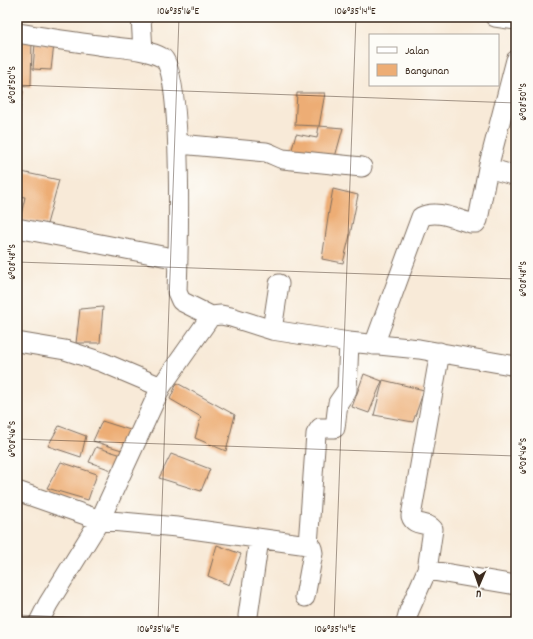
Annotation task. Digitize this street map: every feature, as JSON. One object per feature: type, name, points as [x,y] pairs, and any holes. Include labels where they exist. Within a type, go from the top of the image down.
[{"type":"street","points":[[141,17],[143,51]]},
{"type":"street","points":[[495,17],[516,20]]},
{"type":"street","points":[[17,33],[143,51],[164,58],[169,65],[179,144],[177,292],[181,301],[211,316],[221,315],[230,317],[272,330],[349,342],[440,352],[516,366]]},
{"type":"street","points":[[374,345],[421,217],[428,213],[435,213],[476,223],[478,220],[488,168],[516,60]]},
{"type":"street","points":[[179,144],[266,152],[283,159],[362,167]]},
{"type":"street","points":[[488,168],[516,176]]},
{"type":"street","points":[[17,228],[178,259]]},
{"type":"street","points":[[272,330],[278,284]]},
{"type":"street","points":[[39,622],[48,604],[100,520],[161,387],[211,316]]},
{"type":"street","points":[[17,342],[72,352],[102,362],[161,387]]},
{"type":"street","points":[[308,545],[316,434],[320,428],[335,428],[338,404],[347,390],[349,342]]},
{"type":"street","points":[[406,622],[409,611],[427,570],[433,529],[429,525],[415,523],[412,520],[412,516],[440,352]]},
{"type":"street","points":[[17,491],[100,520],[177,527],[308,545],[312,548],[313,553],[306,597]]},
{"type":"street","points":[[248,616],[259,539]]},
{"type":"street","points":[[427,570],[516,585]]},
{"type":"building","points":[[124,17],[124,21],[80,18]]},
{"type":"building","points":[[32,41],[31,86],[17,85],[17,42]]},
{"type":"building","points":[[35,43],[54,44],[51,70],[33,69]]},
{"type":"building","points":[[17,91],[23,91],[18,124],[17,124]]},
{"type":"building","points":[[297,93],[325,93],[319,126],[295,125]]},
{"type":"building","points":[[319,126],[343,128],[335,157],[291,153],[296,134],[317,138]]},
{"type":"building","points":[[17,171],[59,180],[47,224],[20,220],[25,197],[17,196]]},
{"type":"building","points":[[333,189],[358,195],[343,263],[322,259]]},
{"type":"building","points":[[103,307],[100,343],[76,343],[80,309]]},
{"type":"building","points":[[364,374],[382,381],[369,413],[352,407]]},
{"type":"building","points":[[383,380],[424,390],[413,422],[374,415]]},
{"type":"building","points":[[177,383],[235,415],[226,451],[195,438],[201,417],[170,399]]},
{"type":"building","points":[[102,421],[130,430],[125,451],[93,441]]},
{"type":"building","points":[[59,426],[86,436],[81,457],[48,446]]},
{"type":"building","points":[[96,447],[125,456],[120,473],[89,462]]},
{"type":"building","points":[[171,454],[210,469],[201,491],[159,478]]},
{"type":"building","points":[[61,462],[97,474],[88,500],[47,488]]},
{"type":"building","points":[[217,545],[241,554],[229,585],[208,576]]}]
